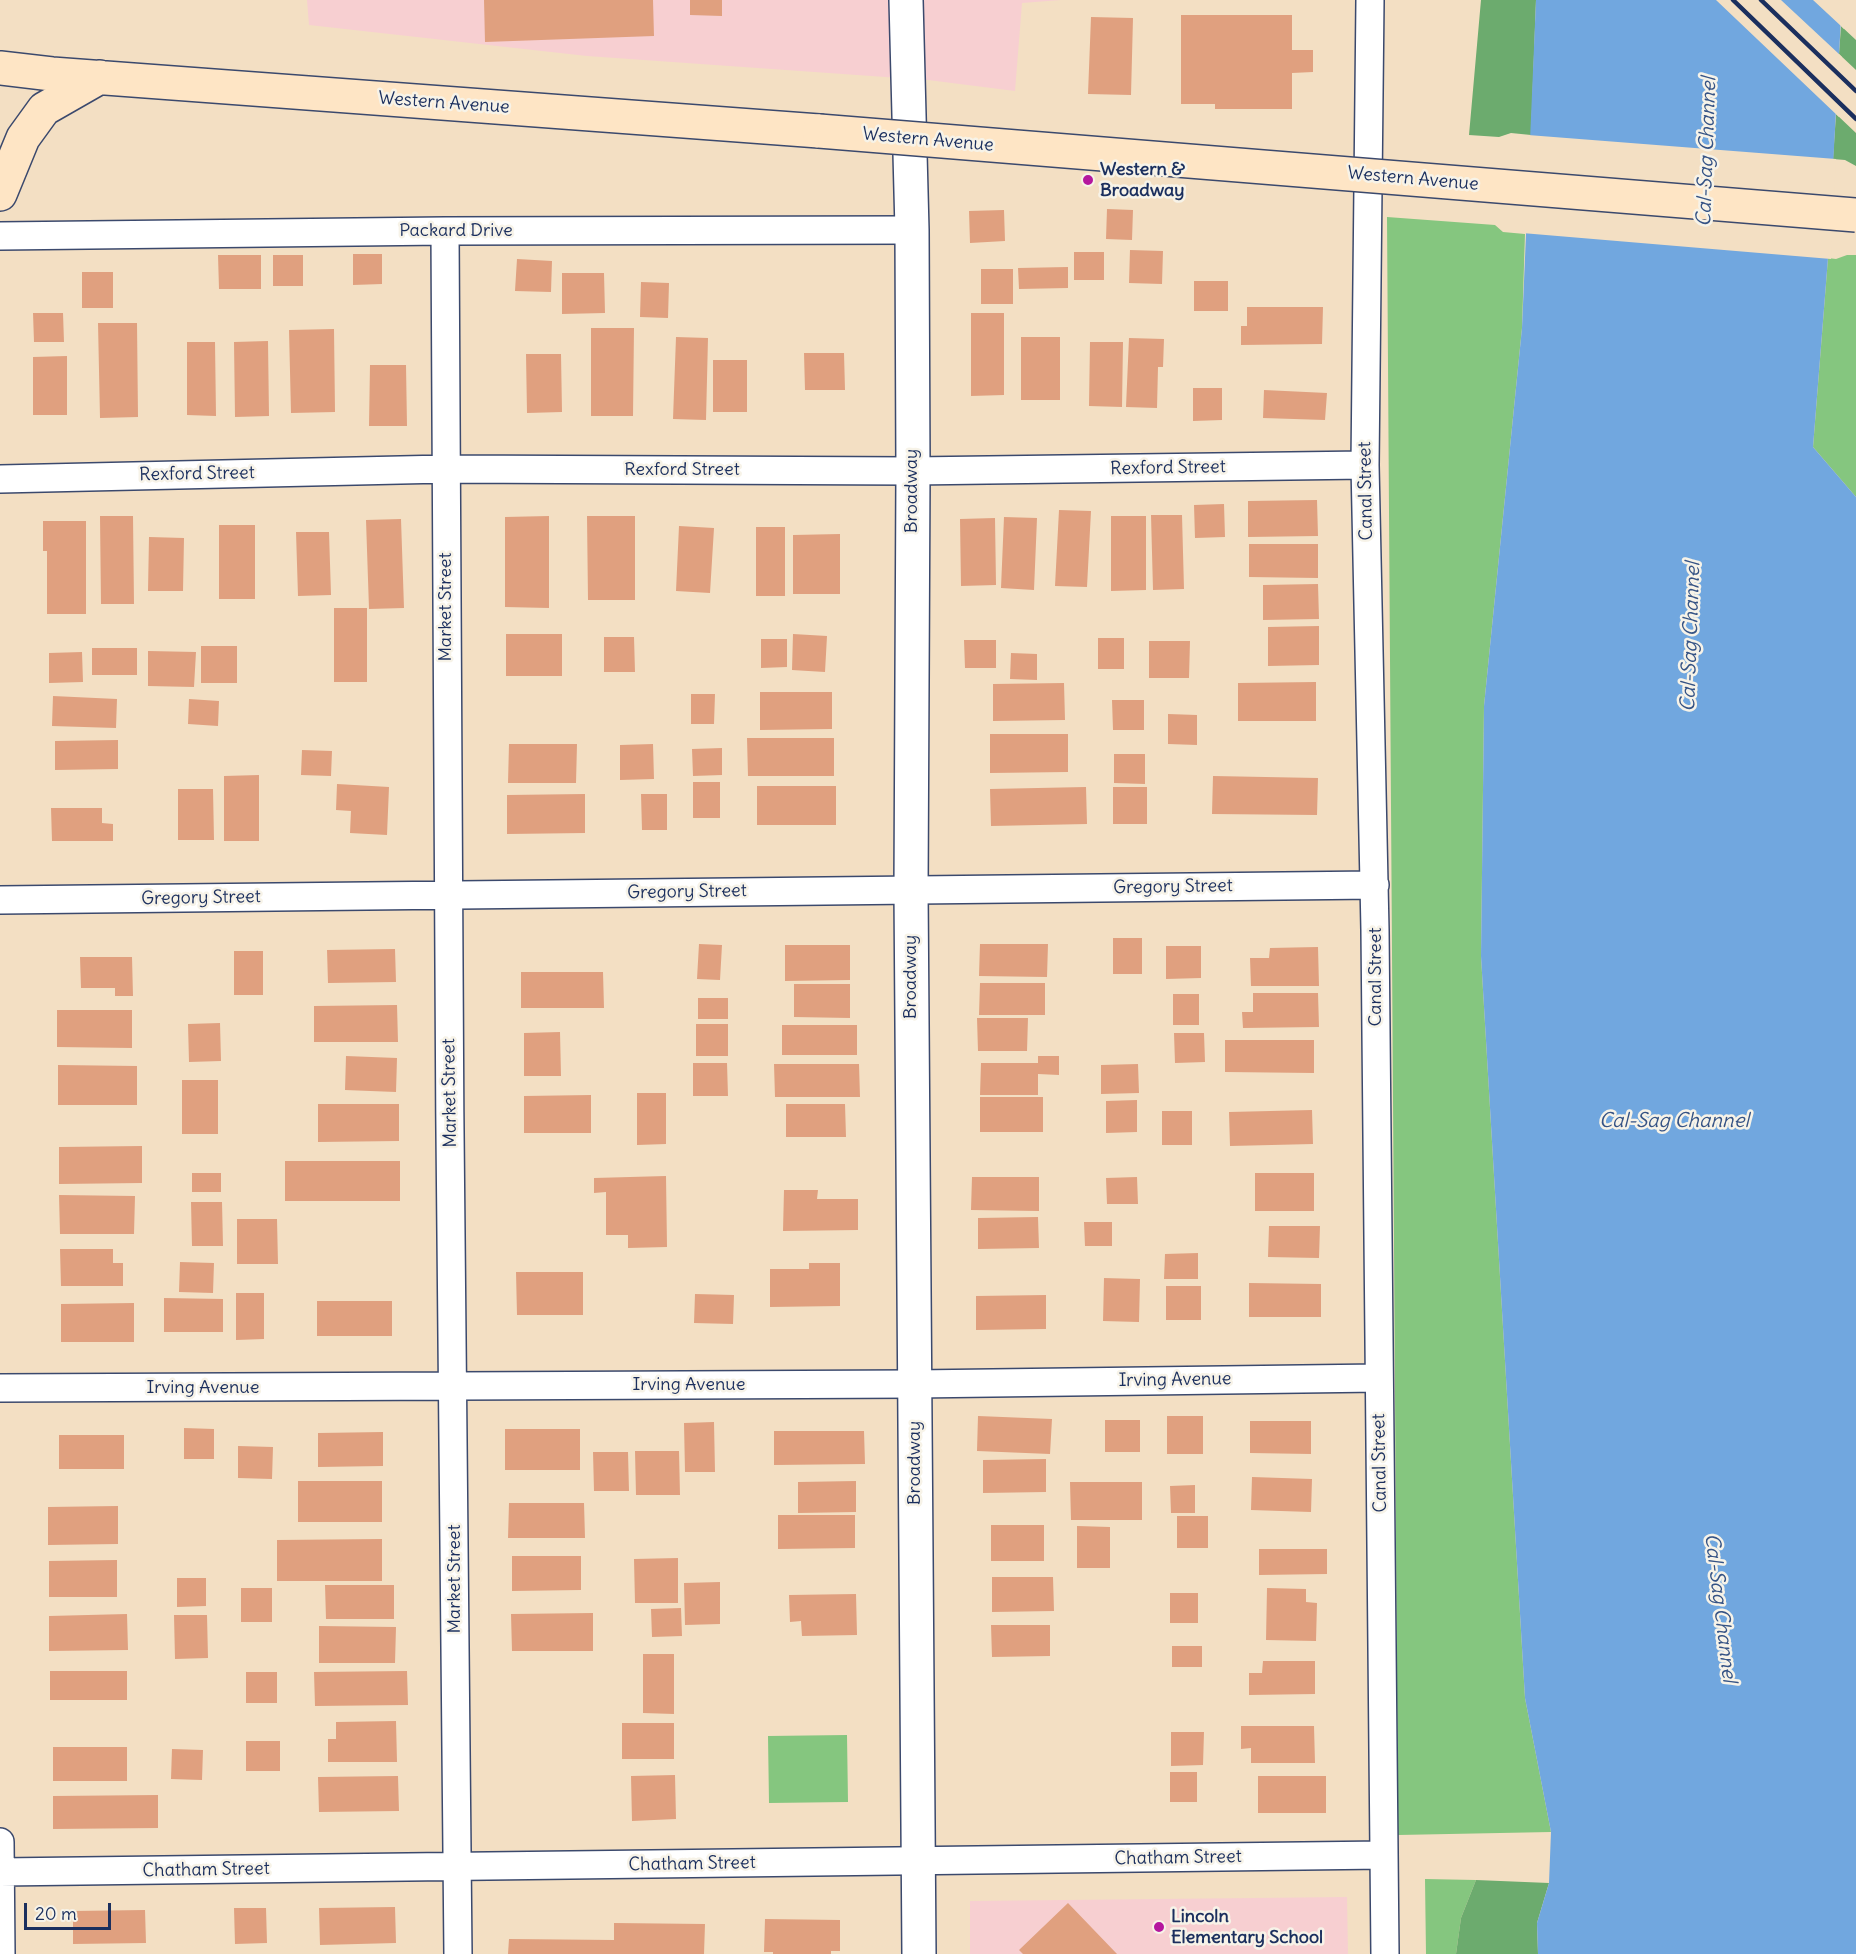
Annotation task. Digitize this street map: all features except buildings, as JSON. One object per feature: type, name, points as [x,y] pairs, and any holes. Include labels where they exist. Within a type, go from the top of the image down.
[{"type":"main road","name":"Western Avenue","points":[[0,68],[819,131],[1856,215]]},
{"type":"main road","points":[[0,194],[23,138],[44,109],[100,77]]},
{"type":"street","name":"Broadway","points":[[906,0],[912,230],[911,890],[919,1954]]},
{"type":"street","name":"Canal Street","points":[[1370,0],[1365,465],[1375,885],[1385,1954]]},
{"type":"street","name":"Packard Drive","points":[[0,236],[445,231],[912,230]]},
{"type":"street","name":"Market Street","points":[[445,231],[447,895],[454,1387],[458,1954]]},
{"type":"street","name":"Rexford Street","points":[[0,479],[445,469],[913,471],[1365,465]]},
{"type":"street","name":"Gregory Street","points":[[0,900],[1375,885]]},
{"type":"street","name":"Irving Avenue","points":[[0,1388],[915,1384],[1379,1378]]},
{"type":"street","points":[[0,1842],[1,1954]]},
{"type":"street","name":"Chatham Street","points":[[0,1872],[1384,1855]]},
{"type":"shaded area","points":[[307,0],[1061,0],[1022,3],[1015,91],[928,80],[587,56],[309,25]]},
{"type":"shaded area","name":"Lincoln Elementary School","points":[[1347,1897],[1348,1954],[970,1954],[970,1901]]},
{"type":"green space","points":[[1481,0],[1536,0],[1531,135],[1511,133],[1499,137],[1469,135]]},
{"type":"green space","points":[[1841,26],[1856,40],[1856,70],[1839,54]]},
{"type":"green space","points":[[1836,114],[1856,133],[1856,166],[1845,160],[1833,159]]},
{"type":"green space","points":[[1387,217],[1495,225],[1503,232],[1525,234],[1522,328],[1484,706],[1481,956],[1525,1698],[1551,1832],[1398,1835]]},
{"type":"green space","points":[[1856,255],[1856,497],[1813,447],[1828,258],[1836,259]]},
{"type":"green space","points":[[847,1735],[848,1802],[769,1803],[768,1736]]},
{"type":"green space","points":[[1425,1879],[1476,1880],[1461,1918],[1456,1954],[1426,1954]]},
{"type":"green space","points":[[1476,1880],[1549,1883],[1537,1923],[1538,1954],[1456,1954],[1461,1918]]},
{"type":"water","name":"Cal-Sag Channel","points":[[1536,0],[1842,0],[1828,258],[1813,447],[1856,497],[1856,1954],[1538,1954],[1537,1923],[1549,1883],[1551,1832],[1525,1698],[1481,956],[1484,706],[1522,328]]},
{"type":"pier","points":[[1716,0],[1781,0],[1839,54],[1842,57],[1839,117]]},
{"type":"pier","points":[[1813,0],[1845,0],[1844,29],[1841,26]]},
{"type":"pier","points":[[1528,135],[1836,159],[1831,259],[1522,233]]},
{"type":"railway","points":[[1733,0],[1856,119]]},
{"type":"railway","points":[[1761,0],[1856,91]]},
{"type":"place","name":"Western & Broadway","points":[[1088,180]]},
{"type":"place","name":"Lincoln Elementary School","points":[[1159,1927]]}]
